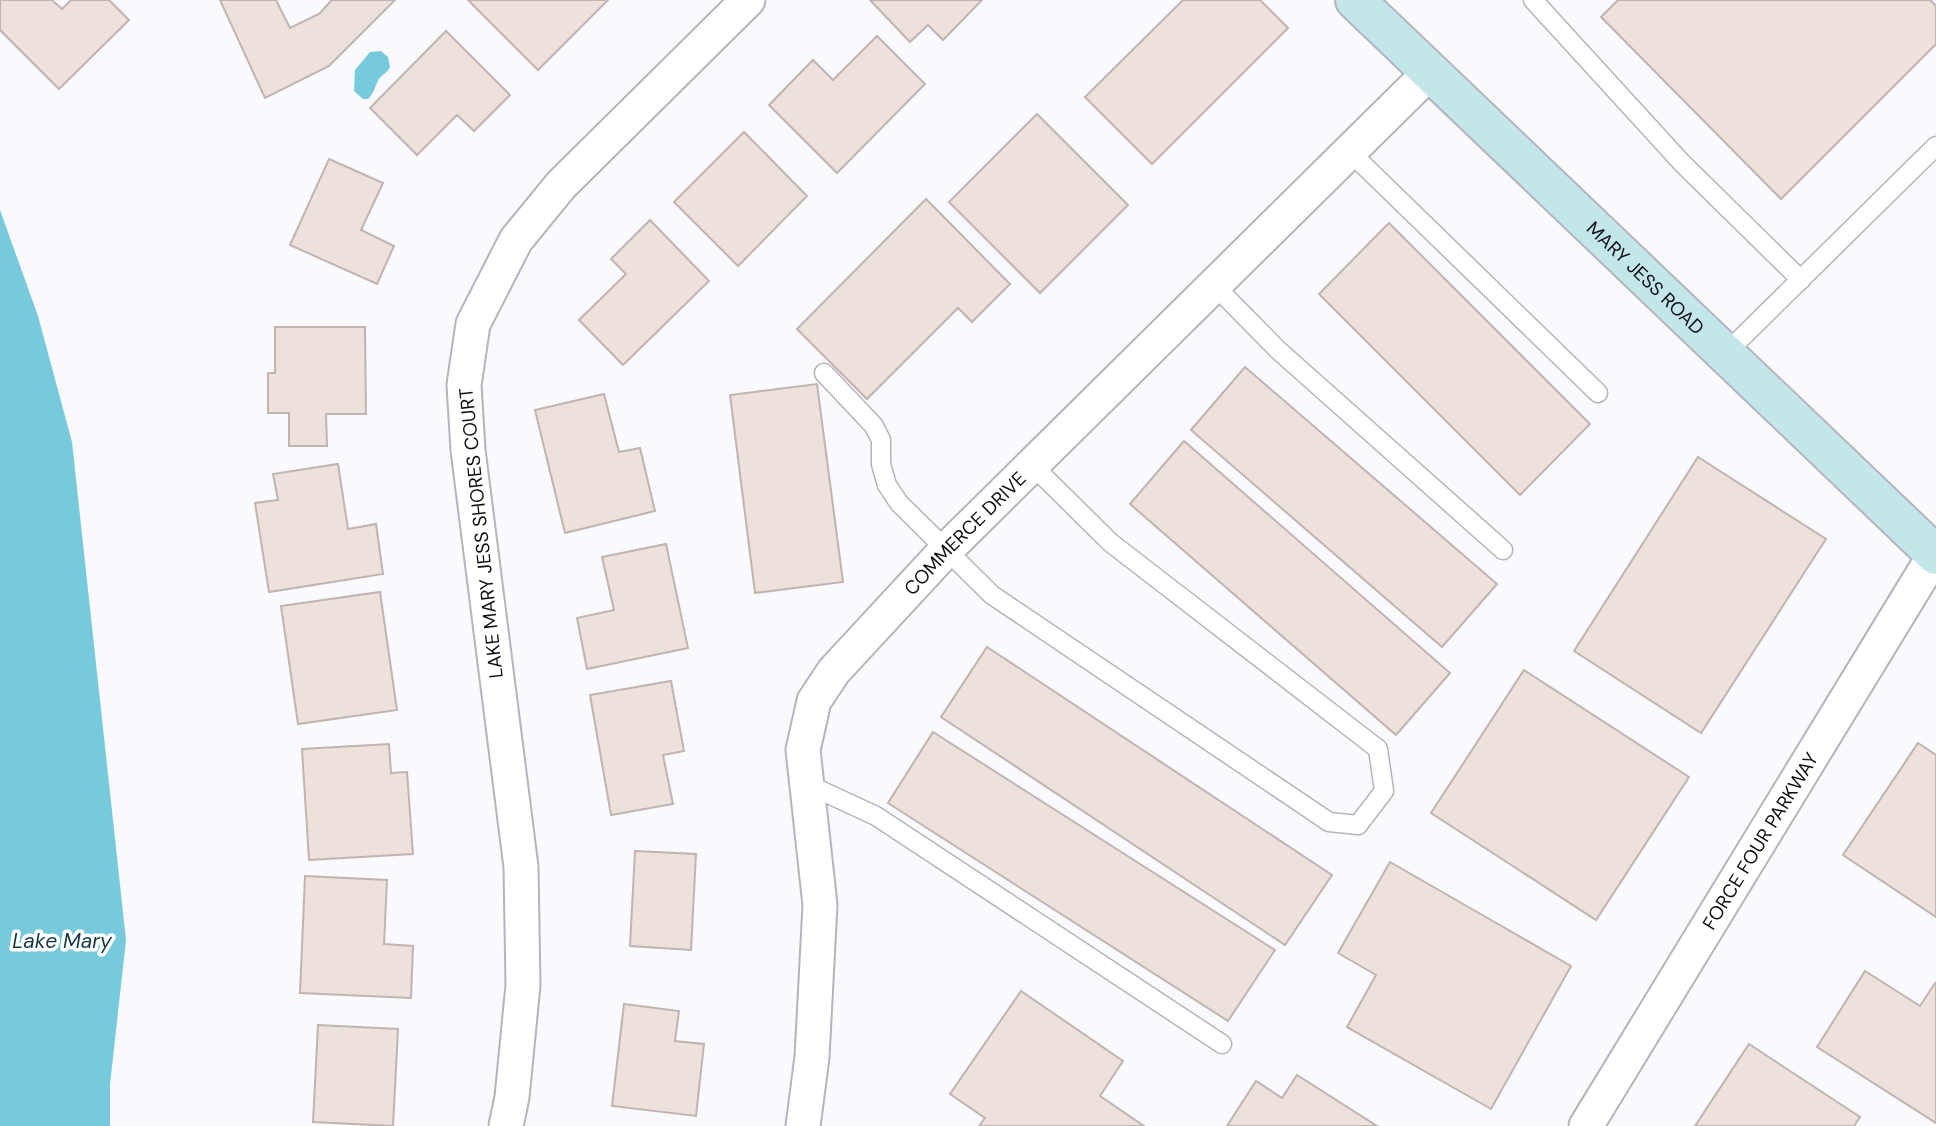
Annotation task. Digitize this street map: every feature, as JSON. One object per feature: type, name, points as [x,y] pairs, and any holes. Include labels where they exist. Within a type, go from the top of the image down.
[{"type":"street","name":"LAKE MARY JESS SHORES COURT","points":[[506,1126],[512,1097],[523,985],[521,867],[468,450],[464,385],[473,324],[516,240],[561,185],[748,0]]},
{"type":"street","name":"MARY JESS ROAD","points":[[1355,0],[1935,555]]},
{"type":"street","name":"COMMERCE DRIVE","points":[[803,1126],[812,1057],[820,905],[803,750],[814,701],[834,671],[946,550],[1430,72]]},
{"type":"street","name":"FORCE FOUR PARKWAY","points":[[1586,1126],[1935,555]]},
{"type":"lane","points":[[1533,0],[1682,163],[1801,279]]},
{"type":"lane","points":[[1725,354],[1936,146]]},
{"type":"lane","points":[[1349,151],[1598,393]]},
{"type":"lane","points":[[1214,285],[1278,350],[1503,550]]},
{"type":"lane","points":[[824,373],[874,426],[881,440],[881,464],[887,485],[898,503],[992,595],[1329,822],[1359,825],[1384,791],[1378,749],[1111,542],[1032,465]]},
{"type":"lane","points":[[807,784],[876,817],[1222,1044]]},
{"type":"water","points":[[381,51],[388,57],[390,67],[379,79],[370,97],[363,99],[354,91],[355,70],[370,52]]},
{"type":"water","name":"Lake Mary","points":[[0,210],[38,316],[72,442],[126,940],[110,1085],[110,1126],[0,1126]]},
{"type":"building","points":[[0,0],[52,0],[62,9],[71,0],[109,0],[129,20],[59,89],[0,30]]},
{"type":"building","points":[[220,0],[276,0],[290,28],[319,14],[332,0],[395,0],[329,66],[265,98]]},
{"type":"building","points":[[468,0],[608,0],[538,70]]},
{"type":"building","points":[[870,0],[982,0],[943,40],[928,25],[910,42]]},
{"type":"building","points":[[1183,0],[1260,0],[1288,28],[1152,164],[1085,97]]},
{"type":"building","points":[[1618,0],[1930,0],[1936,6],[1936,44],[1781,199],[1601,17]]},
{"type":"building","points":[[446,31],[510,95],[474,131],[457,115],[417,155],[370,108]]},
{"type":"building","points":[[877,36],[925,84],[837,173],[769,105],[813,60],[833,80]]},
{"type":"building","points":[[1037,114],[1128,205],[1040,293],[949,202]]},
{"type":"building","points":[[744,132],[807,196],[738,266],[674,202]]},
{"type":"building","points":[[329,159],[383,183],[361,230],[394,246],[377,284],[290,245]]},
{"type":"building","points":[[926,199],[1010,284],[972,322],[958,308],[867,399],[797,329]]},
{"type":"building","points":[[650,220],[709,281],[623,365],[579,320],[626,274],[611,259]]},
{"type":"building","points":[[1389,223],[1590,424],[1520,495],[1319,294]]},
{"type":"building","points":[[275,327],[365,327],[366,414],[326,414],[327,446],[289,446],[289,413],[268,413],[268,373],[275,373]]},
{"type":"building","points":[[1245,367],[1497,584],[1442,647],[1191,430]]},
{"type":"building","points":[[817,384],[843,582],[755,593],[730,395]]},
{"type":"building","points":[[604,394],[619,452],[640,448],[655,511],[565,533],[535,410]]},
{"type":"building","points":[[1184,441],[1450,673],[1396,735],[1130,504]]},
{"type":"building","points":[[1698,457],[1826,539],[1701,733],[1574,651]]},
{"type":"building","points":[[338,464],[348,529],[376,524],[383,574],[269,592],[255,503],[278,500],[273,474]]},
{"type":"building","points":[[666,544],[688,648],[587,669],[577,618],[614,610],[602,557]]},
{"type":"building","points":[[380,592],[397,710],[298,724],[281,606]]},
{"type":"building","points":[[987,647],[1332,875],[1285,945],[941,717]]},
{"type":"building","points":[[1524,670],[1689,777],[1596,920],[1431,813]]},
{"type":"building","points":[[671,681],[684,751],[663,755],[673,804],[611,815],[590,695]]},
{"type":"building","points":[[933,732],[1275,950],[1228,1021],[888,803]]},
{"type":"building","points":[[1918,743],[1936,755],[1936,917],[1843,855]]},
{"type":"building","points":[[389,744],[391,773],[407,772],[413,854],[309,860],[302,749]]},
{"type":"building","points":[[635,851],[696,854],[691,950],[630,946]]},
{"type":"building","points":[[1390,862],[1571,966],[1491,1109],[1347,1027],[1376,975],[1338,953]]},
{"type":"building","points":[[305,876],[387,880],[384,944],[413,946],[411,998],[300,993]]},
{"type":"building","points":[[1865,971],[1920,1006],[1936,984],[1936,1123],[1817,1047]]},
{"type":"building","points":[[1021,991],[1123,1061],[1100,1096],[1144,1126],[979,1126],[985,1118],[950,1094]]},
{"type":"building","points":[[624,1004],[679,1011],[675,1041],[704,1044],[696,1116],[612,1106]]},
{"type":"building","points":[[318,1025],[398,1029],[393,1126],[313,1122]]},
{"type":"building","points":[[1749,1044],[1860,1117],[1854,1126],[1695,1126]]},
{"type":"building","points":[[1297,1075],[1377,1126],[1227,1126],[1256,1081],[1282,1098]]}]
